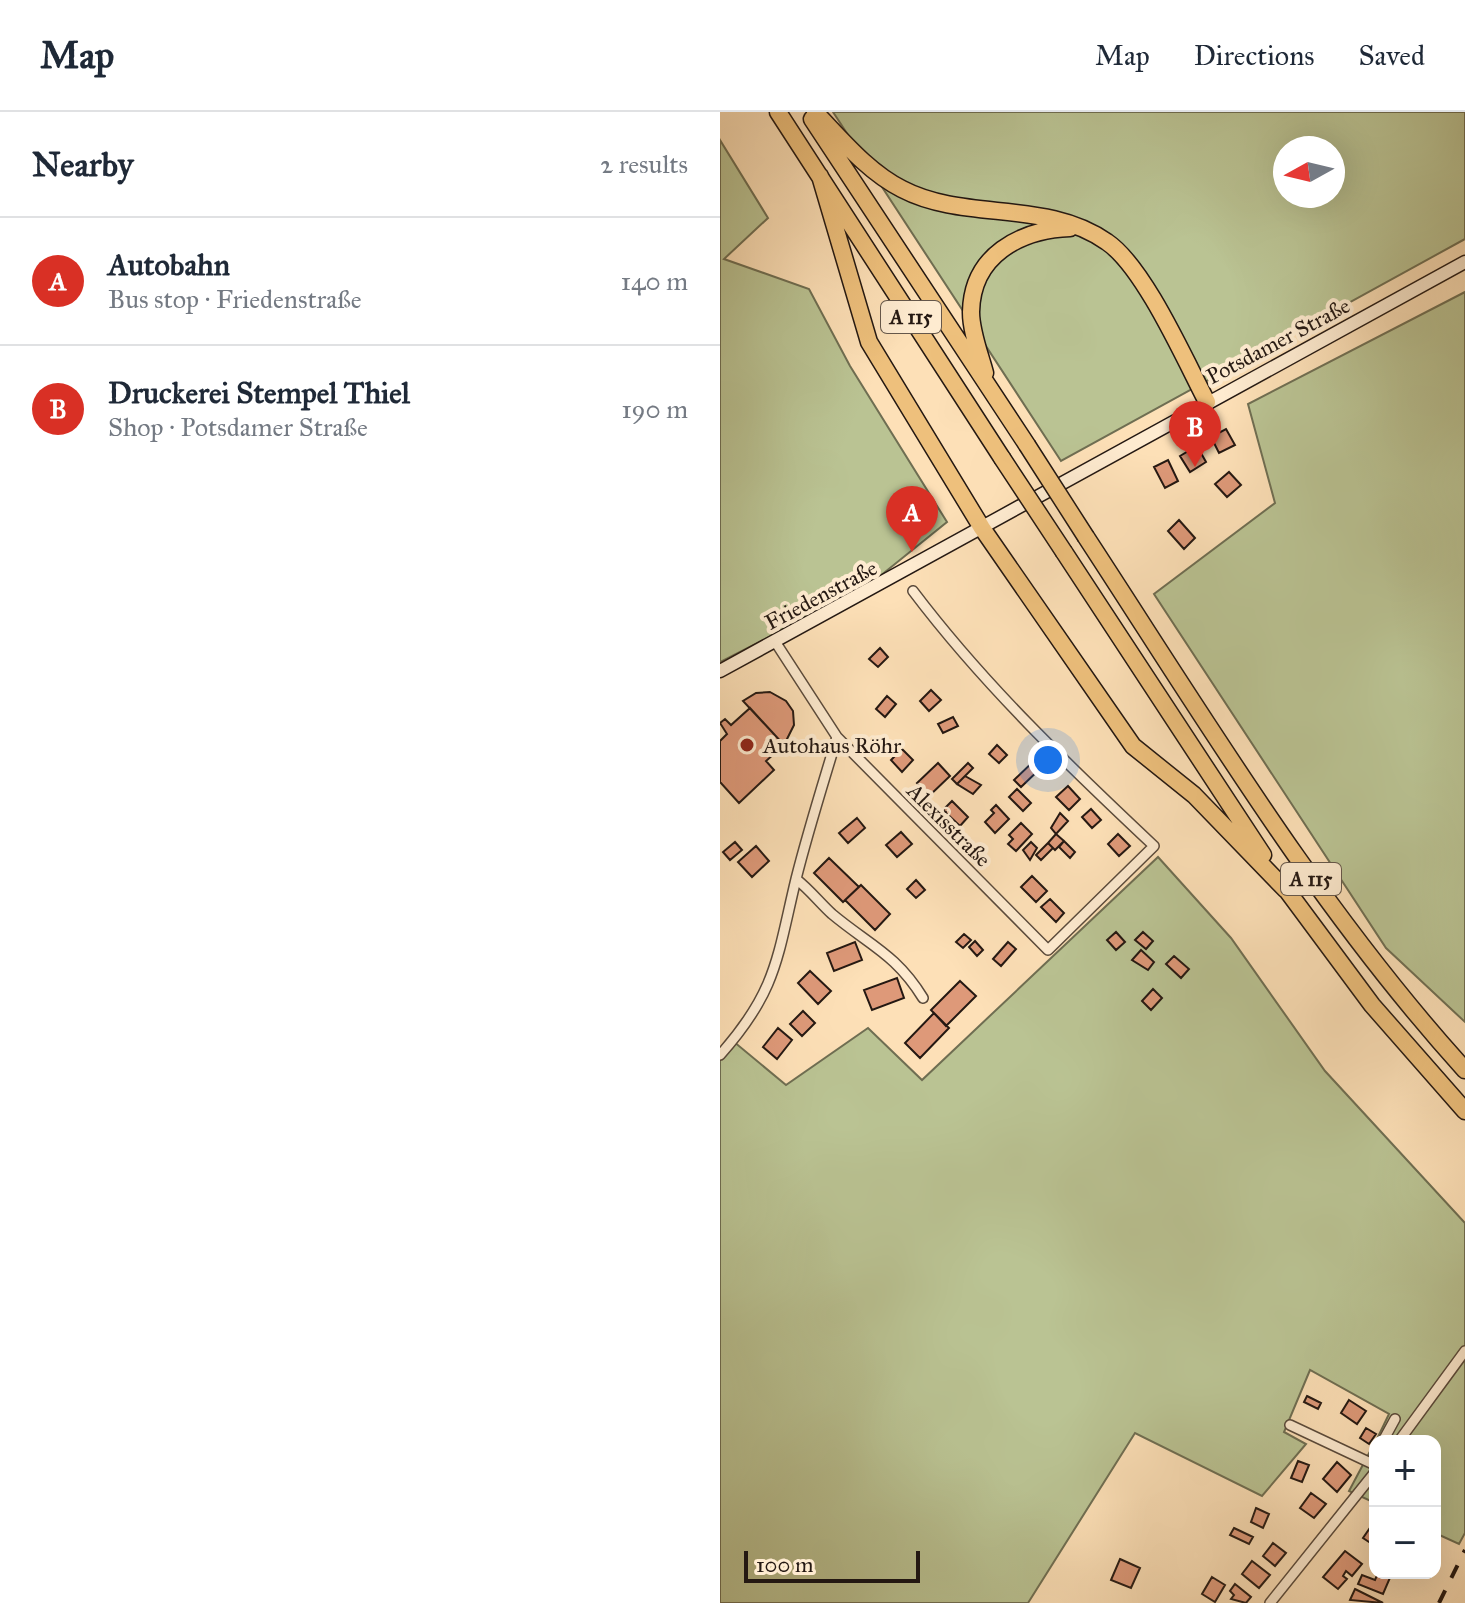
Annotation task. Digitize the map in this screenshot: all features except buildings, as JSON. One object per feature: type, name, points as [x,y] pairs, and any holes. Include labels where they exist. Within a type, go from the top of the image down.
[{"type":"highway","name":"A 115","points":[[778,112],[1286,890],[1372,1005],[1465,1111]]},
{"type":"highway","name":"A 115","points":[[808,112],[1315,883],[1391,985],[1465,1070]]},
{"type":"highway","points":[[815,112],[873,169],[901,189],[947,203],[1035,215],[1079,228],[1108,242],[1131,266],[1207,402]]},
{"type":"highway","points":[[820,176],[869,342],[982,528],[1133,746],[1194,795],[1286,890]]},
{"type":"highway","points":[[988,386],[971,310],[983,270],[1001,249],[1026,234],[1079,228]]},
{"type":"main road","name":"Potsdamer Straße","points":[[982,528],[1465,262]]},
{"type":"main road","name":"Friedenstraße","points":[[720,671],[982,528]]},
{"type":"street","name":"Alexisstraße","points":[[776,643],[837,737],[1048,950],[1154,846],[1051,750],[946,634],[913,591]]},
{"type":"street","points":[[720,1055],[766,995],[782,950],[796,879],[837,737]]},
{"type":"street","points":[[796,879],[831,913],[882,948],[913,981],[923,998]]},
{"type":"street","points":[[1403,1435],[1465,1351]]},
{"type":"street","points":[[1386,1435],[1395,1419]]},
{"type":"street","points":[[1290,1425],[1369,1462]]},
{"type":"street","points":[[1270,1603],[1369,1471]]},
{"type":"green space","points":[[833,112],[1465,112],[1465,239],[1061,461]]},
{"type":"green space","points":[[720,140],[768,218],[724,259],[809,289],[850,366],[947,522],[864,589],[720,662]]},
{"type":"green space","points":[[1465,292],[1465,1022],[1386,948],[1154,594],[1275,503],[1248,404]]},
{"type":"green space","points":[[1158,857],[1231,938],[1325,1071],[1465,1223],[1465,1533],[1459,1544],[1441,1536],[1441,1435],[1379,1435],[1389,1414],[1310,1370],[1284,1432],[1306,1444],[1262,1496],[1135,1433],[1028,1603],[720,1603],[720,1055],[733,1041],[786,1085],[868,1028],[922,1080]]},
{"type":"green space","points":[[1369,1453],[1369,1500],[1349,1491]]},
{"type":"railway","points":[[1439,1603],[1465,1550]]},
{"type":"place","name":"Druckerei Stempel Thiel","points":[[1195,467]]},
{"type":"place","name":"Autobahn","points":[[912,552]]},
{"type":"place","name":"Autohaus Röhr","points":[[747,745]]}]
